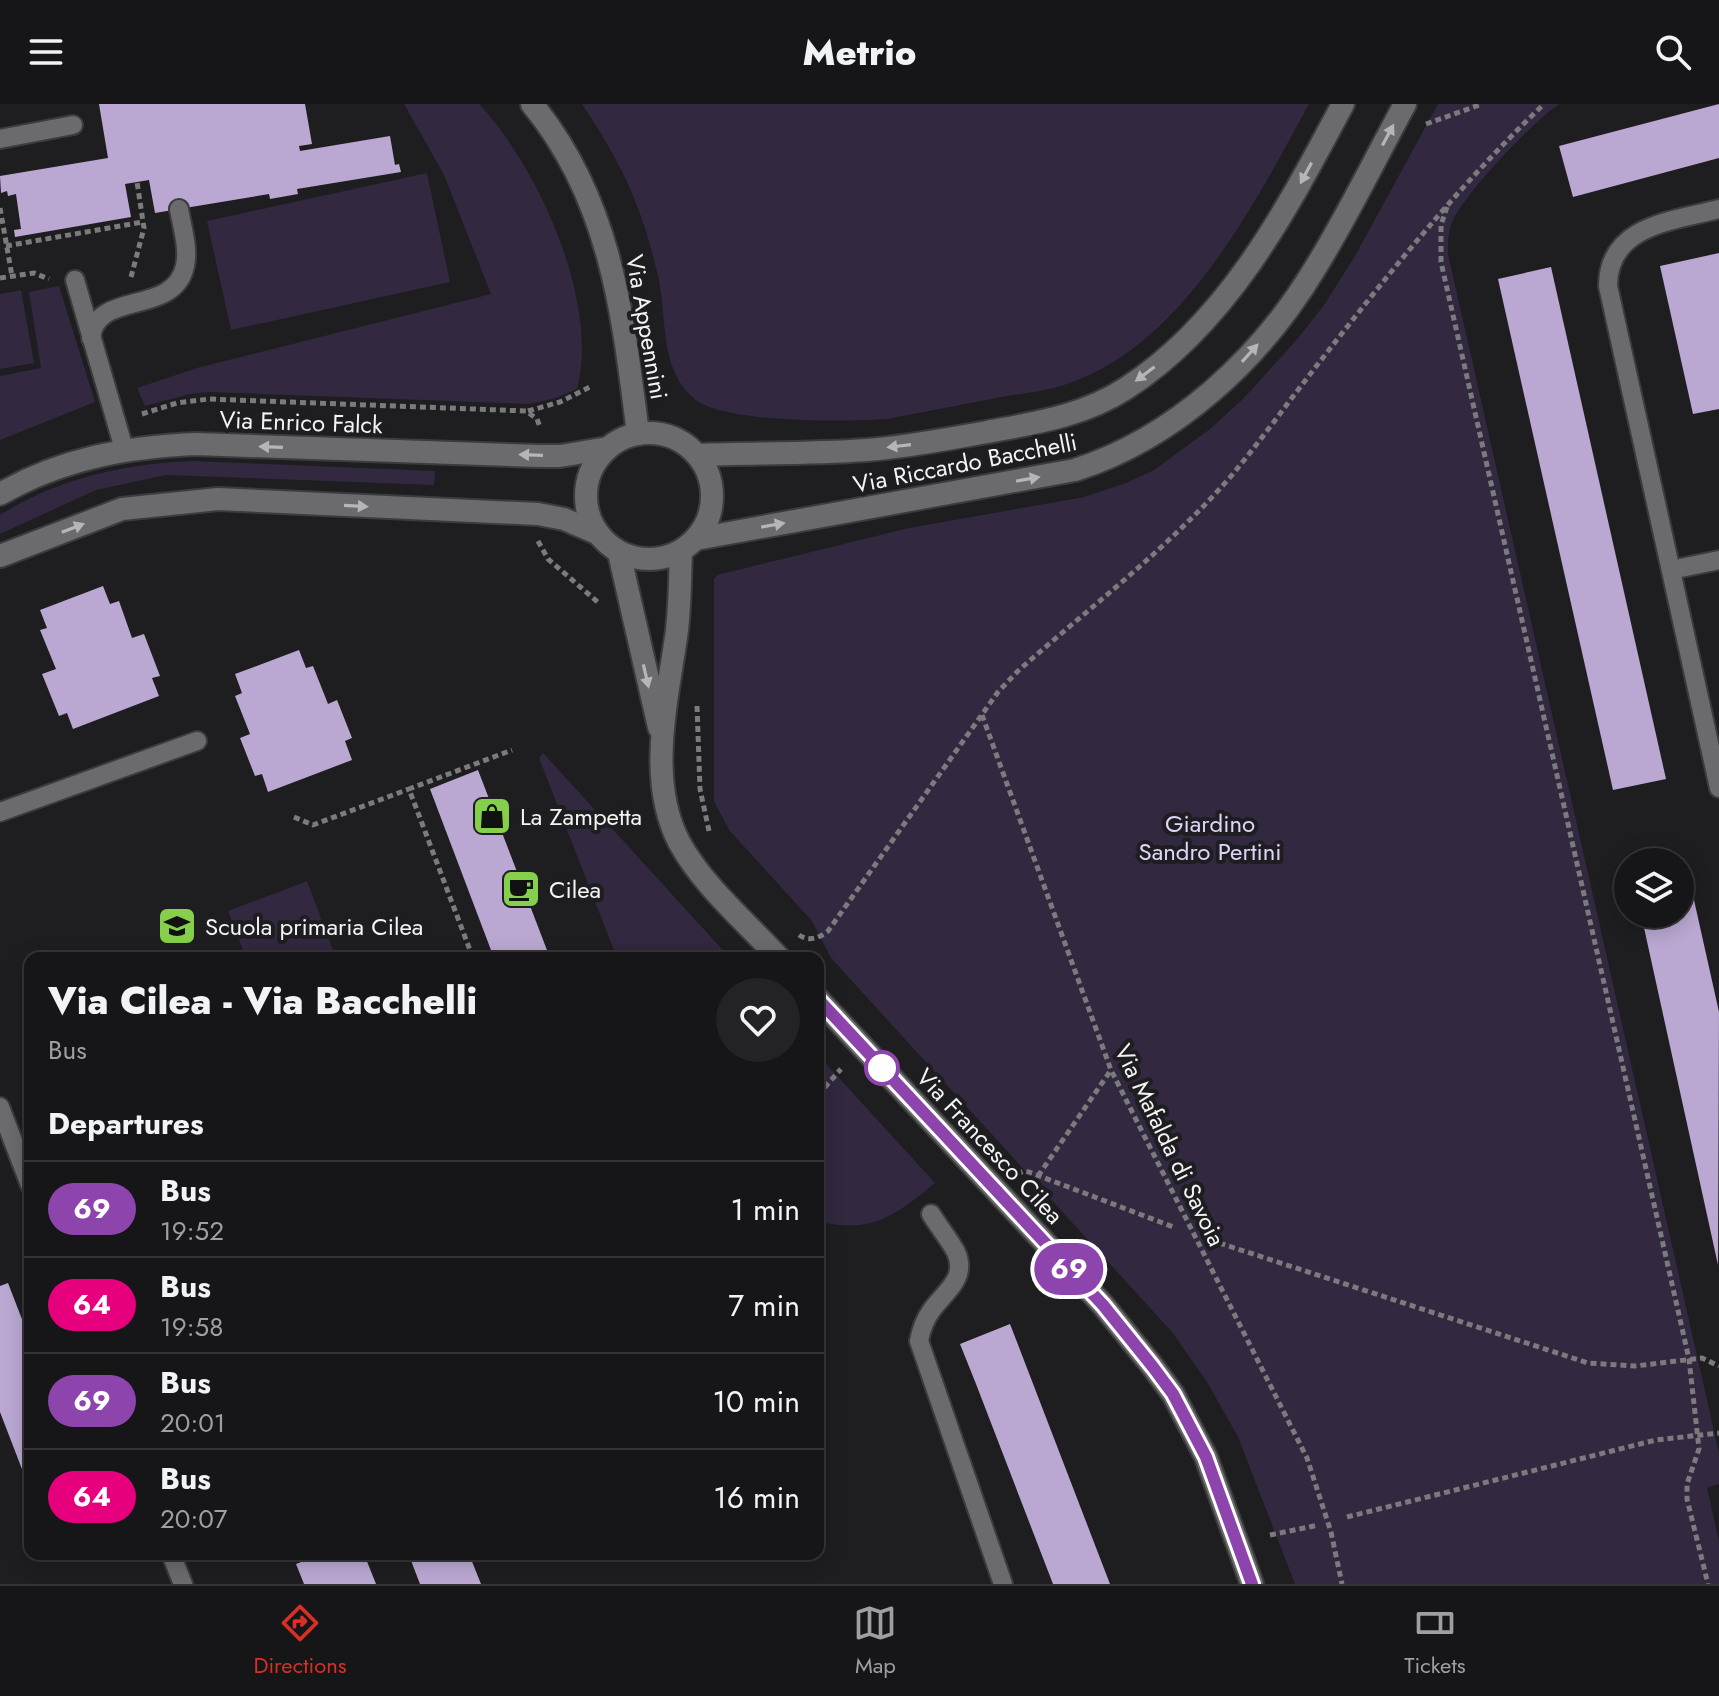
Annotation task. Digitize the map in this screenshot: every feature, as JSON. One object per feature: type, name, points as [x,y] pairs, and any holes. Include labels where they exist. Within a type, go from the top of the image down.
[{"type":"street","name":"Via Appennini","points":[[532,104],[559,142],[605,242],[620,299],[638,434]]},
{"type":"street","name":"Via Riccardo Bacchelli","points":[[698,455],[893,447],[1044,422],[1072,414],[1110,397],[1151,370],[1183,343],[1240,277],[1295,195],[1343,104]]},
{"type":"street","name":"Via Riccardo Bacchelli","points":[[689,545],[1075,470],[1102,462],[1161,430],[1241,363],[1300,292],[1405,104]]},
{"type":"street","points":[[662,742],[689,545],[706,523],[713,500],[709,476],[698,455],[671,436],[627,436],[608,448],[593,466],[586,489],[588,512],[599,534],[619,553],[651,559],[689,545]]},
{"type":"street","name":"Via Enrico Falck","points":[[0,494],[52,469],[124,449],[195,444],[560,456],[608,448]]},
{"type":"street","points":[[0,556],[122,509],[218,499],[538,514],[564,519],[599,534]]},
{"type":"street","points":[[619,553],[662,742],[666,808],[680,844],[711,885],[773,952]]},
{"type":"street","name":"Via Francesco Cilea","points":[[824,1005],[1103,1305],[1173,1394],[1206,1457],[1252,1584]]},
{"type":"lane","points":[[0,139],[73,125]]},
{"type":"lane","points":[[91,338],[98,319],[114,309],[164,294],[182,275],[186,254],[179,209]]},
{"type":"lane","points":[[1719,209],[1636,233],[1614,256],[1608,269],[1608,286],[1719,788]]},
{"type":"lane","points":[[75,280],[124,449]]},
{"type":"lane","points":[[1671,570],[1719,560]]},
{"type":"lane","points":[[0,812],[197,741]]},
{"type":"lane","points":[[0,1107],[24,1169]]},
{"type":"lane","points":[[931,1214],[956,1252],[958,1278],[931,1311],[922,1326],[919,1341],[1003,1584]]},
{"type":"lane","points":[[173,1560],[183,1584]]},
{"type":"path","points":[[1421,126],[1482,104]]},
{"type":"path","points":[[795,932],[810,939],[828,931],[982,714],[1018,671],[1166,542],[1210,499],[1248,456],[1377,288],[1448,202],[1544,104]]},
{"type":"path","points":[[114,309],[128,288],[143,234],[137,182]]},
{"type":"path","points":[[1448,202],[1441,225],[1441,262],[1689,1359],[1699,1449],[1687,1484],[1687,1499],[1708,1584]]},
{"type":"path","points":[[0,208],[12,276]]},
{"type":"path","points":[[6,246],[143,222]]},
{"type":"path","points":[[0,278],[34,273],[48,279],[66,277],[75,280]]},
{"type":"path","points":[[526,411],[560,402],[590,387]]},
{"type":"path","points":[[538,543],[548,559],[607,608]]},
{"type":"path","points":[[697,694],[701,803],[716,845]]},
{"type":"path","name":"Via Mafalda di Savoia","points":[[982,714],[1111,1070],[1307,1458],[1331,1532],[1342,1584]]},
{"type":"path","points":[[294,817],[313,825],[512,750]]},
{"type":"path","points":[[409,789],[471,952]]},
{"type":"path","points":[[824,1088],[841,1069]]},
{"type":"path","points":[[1038,1176],[1111,1070]]},
{"type":"path","points":[[1016,1175],[1024,1171],[1176,1228]]},
{"type":"path","points":[[1210,1240],[1588,1363],[1635,1366],[1702,1358],[1719,1366]]},
{"type":"path","points":[[1347,1517],[1656,1440],[1719,1433]]},
{"type":"path","points":[[1270,1535],[1319,1525]]},
{"type":"green space","points":[[404,104],[479,104],[522,163],[542,199],[572,277],[580,317],[582,355],[577,389],[530,404],[209,392],[145,406],[137,388],[197,368],[491,294],[444,175]]},
{"type":"green space","points":[[582,104],[1309,104],[1239,227],[1211,267],[1180,305],[1146,338],[1108,365],[1067,384],[1045,390],[887,419],[844,421],[732,413],[711,408],[684,389],[671,361],[659,281],[639,211],[614,156]]},
{"type":"green space","name":"Giardino Sandro Pertini","points":[[1438,104],[1559,104],[1502,157],[1462,205],[1451,226],[1448,254],[1719,1453],[1719,1484],[1707,1488],[1719,1541],[1719,1584],[1295,1584],[1238,1437],[1207,1382],[1172,1332],[831,958],[812,921],[729,830],[714,801],[714,579],[717,575],[909,528],[1084,497],[1154,470],[1210,429],[1244,398],[1324,305],[1355,256]]},
{"type":"green space","points":[[427,173],[450,282],[231,330],[207,221]]},
{"type":"green space","points":[[59,286],[95,402],[0,440],[0,376],[41,368],[29,292]]},
{"type":"green space","points":[[21,290],[34,363],[0,369],[0,294]]},
{"type":"green space","points":[[195,461],[435,471],[434,485],[166,475],[96,490],[0,534],[0,515],[69,482],[119,469]]},
{"type":"green space","points":[[543,753],[725,952],[615,952],[539,758]]},
{"type":"green space","points":[[307,881],[334,952],[244,952],[228,911]]},
{"type":"green space","points":[[824,1062],[935,1183],[895,1213],[881,1219],[868,1224],[824,1222]]},
{"type":"building","points":[[99,104],[305,104],[312,144],[299,146],[300,151],[390,136],[395,165],[399,164],[401,172],[297,189],[298,194],[270,199],[269,194],[155,213],[149,180],[125,184],[131,217],[15,237],[14,230],[21,229],[16,194],[8,196],[7,191],[1,193],[0,176],[108,158]]},
{"type":"building","points":[[1719,104],[1719,158],[1573,197],[1559,146]]},
{"type":"building","points":[[1719,253],[1719,409],[1693,414],[1660,266]]},
{"type":"building","points":[[1551,267],[1666,779],[1613,790],[1498,279]]},
{"type":"building","points":[[103,586],[110,604],[119,601],[132,638],[144,634],[160,676],[152,678],[159,696],[73,729],[67,713],[59,716],[42,674],[56,669],[40,630],[47,628],[40,610]]},
{"type":"building","points":[[299,650],[306,668],[313,666],[328,704],[337,700],[352,738],[345,741],[352,760],[268,792],[262,774],[255,776],[240,738],[250,734],[235,696],[242,693],[235,674]]},
{"type":"building","points":[[478,770],[548,952],[492,952],[430,789]]},
{"type":"building","points":[[1694,900],[1719,1012],[1718,1265],[1644,928],[1694,928]]},
{"type":"building","points":[[8,1283],[24,1324],[24,1474],[0,1412],[0,1286]]},
{"type":"building","points":[[1010,1324],[1110,1584],[1053,1584],[960,1344]]},
{"type":"building","points":[[306,1560],[366,1560],[376,1584],[304,1584],[296,1564]]},
{"type":"building","points":[[411,1560],[471,1560],[481,1584],[420,1584]]},
{"type":"bus line","name":"69","points":[[824,1005],[1103,1305],[1173,1394],[1206,1457],[1252,1584]]},
{"type":"place","name":"La Zampetta","points":[[492,816]]},
{"type":"place","name":"Cilea","points":[[521,889]]},
{"type":"place","name":"Scuola primaria Cilea","points":[[177,926]]}]
